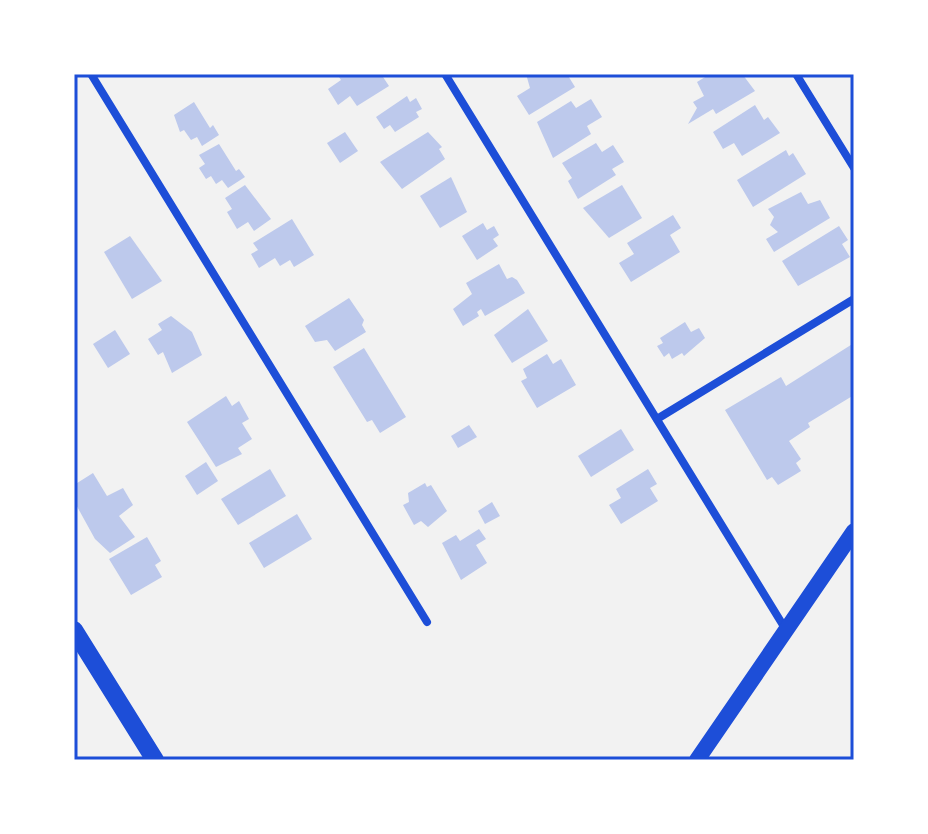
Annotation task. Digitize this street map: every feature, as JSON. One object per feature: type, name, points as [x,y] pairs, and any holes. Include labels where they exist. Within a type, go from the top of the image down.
[{"type":"main road","points":[[697,760],[854,531]]},
{"type":"main road","points":[[74,630],[155,760]]},
{"type":"street","points":[[91,74],[427,622]]},
{"type":"street","points":[[445,74],[786,630]]},
{"type":"street","points":[[796,74],[854,168]]},
{"type":"street","points":[[657,419],[854,299]]},
{"type":"building","points":[[337,74],[381,74],[389,86],[357,106],[350,96],[338,105],[328,89],[341,80]]},
{"type":"building","points":[[526,74],[567,74],[575,87],[529,115],[517,96],[530,88]]},
{"type":"building","points":[[710,74],[743,75],[755,91],[716,114],[713,109],[688,124],[697,108],[693,102],[704,96],[697,82]]},
{"type":"building","points":[[407,96],[410,102],[416,98],[422,109],[416,112],[419,117],[395,132],[390,125],[384,129],[376,117]]},
{"type":"building","points":[[591,99],[602,117],[587,126],[591,134],[553,158],[537,122],[571,101],[576,108]]},
{"type":"building","points":[[194,102],[210,128],[213,125],[219,135],[202,146],[197,137],[191,140],[184,130],[180,132],[174,115]]},
{"type":"building","points":[[755,105],[764,120],[768,117],[780,133],[742,156],[734,143],[723,149],[713,132]]},
{"type":"building","points":[[345,132],[358,151],[340,163],[327,143]]},
{"type":"building","points":[[428,132],[442,147],[439,149],[445,159],[402,189],[380,162]]},
{"type":"building","points":[[596,143],[602,152],[613,145],[624,162],[612,169],[616,175],[578,199],[568,181],[572,178],[562,163]]},
{"type":"building","points":[[219,144],[236,171],[239,169],[245,177],[228,188],[222,180],[216,184],[211,176],[206,179],[199,168],[205,164],[199,155]]},
{"type":"building","points":[[786,150],[789,156],[793,153],[806,174],[753,207],[737,180]]},
{"type":"building","points":[[451,177],[467,212],[440,228],[420,196]]},
{"type":"building","points":[[245,185],[271,219],[254,231],[248,222],[237,229],[227,212],[232,209],[225,198]]},
{"type":"building","points":[[622,185],[642,218],[609,238],[583,208]]},
{"type":"building","points":[[801,192],[808,204],[820,200],[830,218],[774,252],[766,239],[778,232],[770,225],[774,217],[768,209]]},
{"type":"building","points":[[673,215],[681,228],[670,235],[680,252],[631,282],[619,263],[634,254],[627,243]]},
{"type":"building","points":[[292,219],[314,255],[294,267],[290,260],[280,266],[275,258],[259,268],[251,254],[258,250],[253,243]]},
{"type":"building","points":[[483,223],[487,230],[494,226],[499,235],[493,239],[498,246],[477,260],[462,236]]},
{"type":"building","points":[[839,226],[848,240],[842,244],[850,257],[798,286],[782,261]]},
{"type":"building","points":[[130,236],[162,281],[132,299],[104,252]]},
{"type":"building","points":[[499,264],[507,279],[512,277],[517,280],[525,293],[485,316],[481,309],[477,312],[479,316],[463,326],[453,309],[472,294],[466,283]]},
{"type":"building","points":[[349,298],[364,320],[362,325],[366,332],[335,351],[327,340],[315,342],[305,326]]},
{"type":"building","points":[[528,309],[548,341],[512,363],[494,335]]},
{"type":"building","points":[[171,316],[192,332],[202,355],[172,373],[163,352],[158,355],[148,339],[162,330],[158,324]]},
{"type":"building","points":[[685,322],[691,332],[699,328],[705,338],[684,356],[682,353],[672,359],[669,353],[664,357],[657,346],[663,343],[660,338]]},
{"type":"building","points":[[115,330],[130,354],[108,368],[93,344]]},
{"type":"building","points":[[854,343],[854,395],[808,423],[810,427],[789,441],[801,459],[796,463],[801,471],[778,485],[772,477],[767,480],[725,410],[781,377],[786,386]]},
{"type":"building","points":[[364,348],[406,417],[380,433],[372,420],[367,422],[333,367]]},
{"type":"building","points":[[547,354],[553,364],[561,359],[576,385],[537,408],[521,381],[527,378],[523,369]]},
{"type":"building","points":[[226,396],[232,406],[239,401],[249,419],[242,423],[252,439],[238,448],[242,454],[216,467],[187,422]]},
{"type":"building","points":[[469,425],[477,437],[458,448],[451,436]]},
{"type":"building","points":[[621,429],[634,450],[591,477],[578,456]]},
{"type":"building","points":[[206,462],[218,481],[197,495],[185,476]]},
{"type":"building","points":[[270,469],[286,496],[238,525],[221,499]]},
{"type":"building","points":[[648,469],[657,484],[650,488],[658,501],[621,524],[609,505],[621,498],[616,489]]},
{"type":"building","points":[[93,473],[107,496],[123,488],[133,505],[119,516],[135,537],[110,553],[95,539],[74,501],[74,485]]},
{"type":"building","points":[[425,483],[427,487],[431,485],[447,511],[428,527],[421,521],[414,525],[403,505],[409,502],[408,493]]},
{"type":"building","points":[[492,502],[500,516],[485,524],[478,511]]},
{"type":"building","points":[[297,514],[312,539],[264,568],[249,543]]},
{"type":"building","points":[[479,529],[486,539],[476,545],[487,563],[461,580],[442,543],[456,535],[460,541]]},
{"type":"building","points":[[147,537],[161,561],[155,565],[162,577],[131,595],[109,559]]}]
